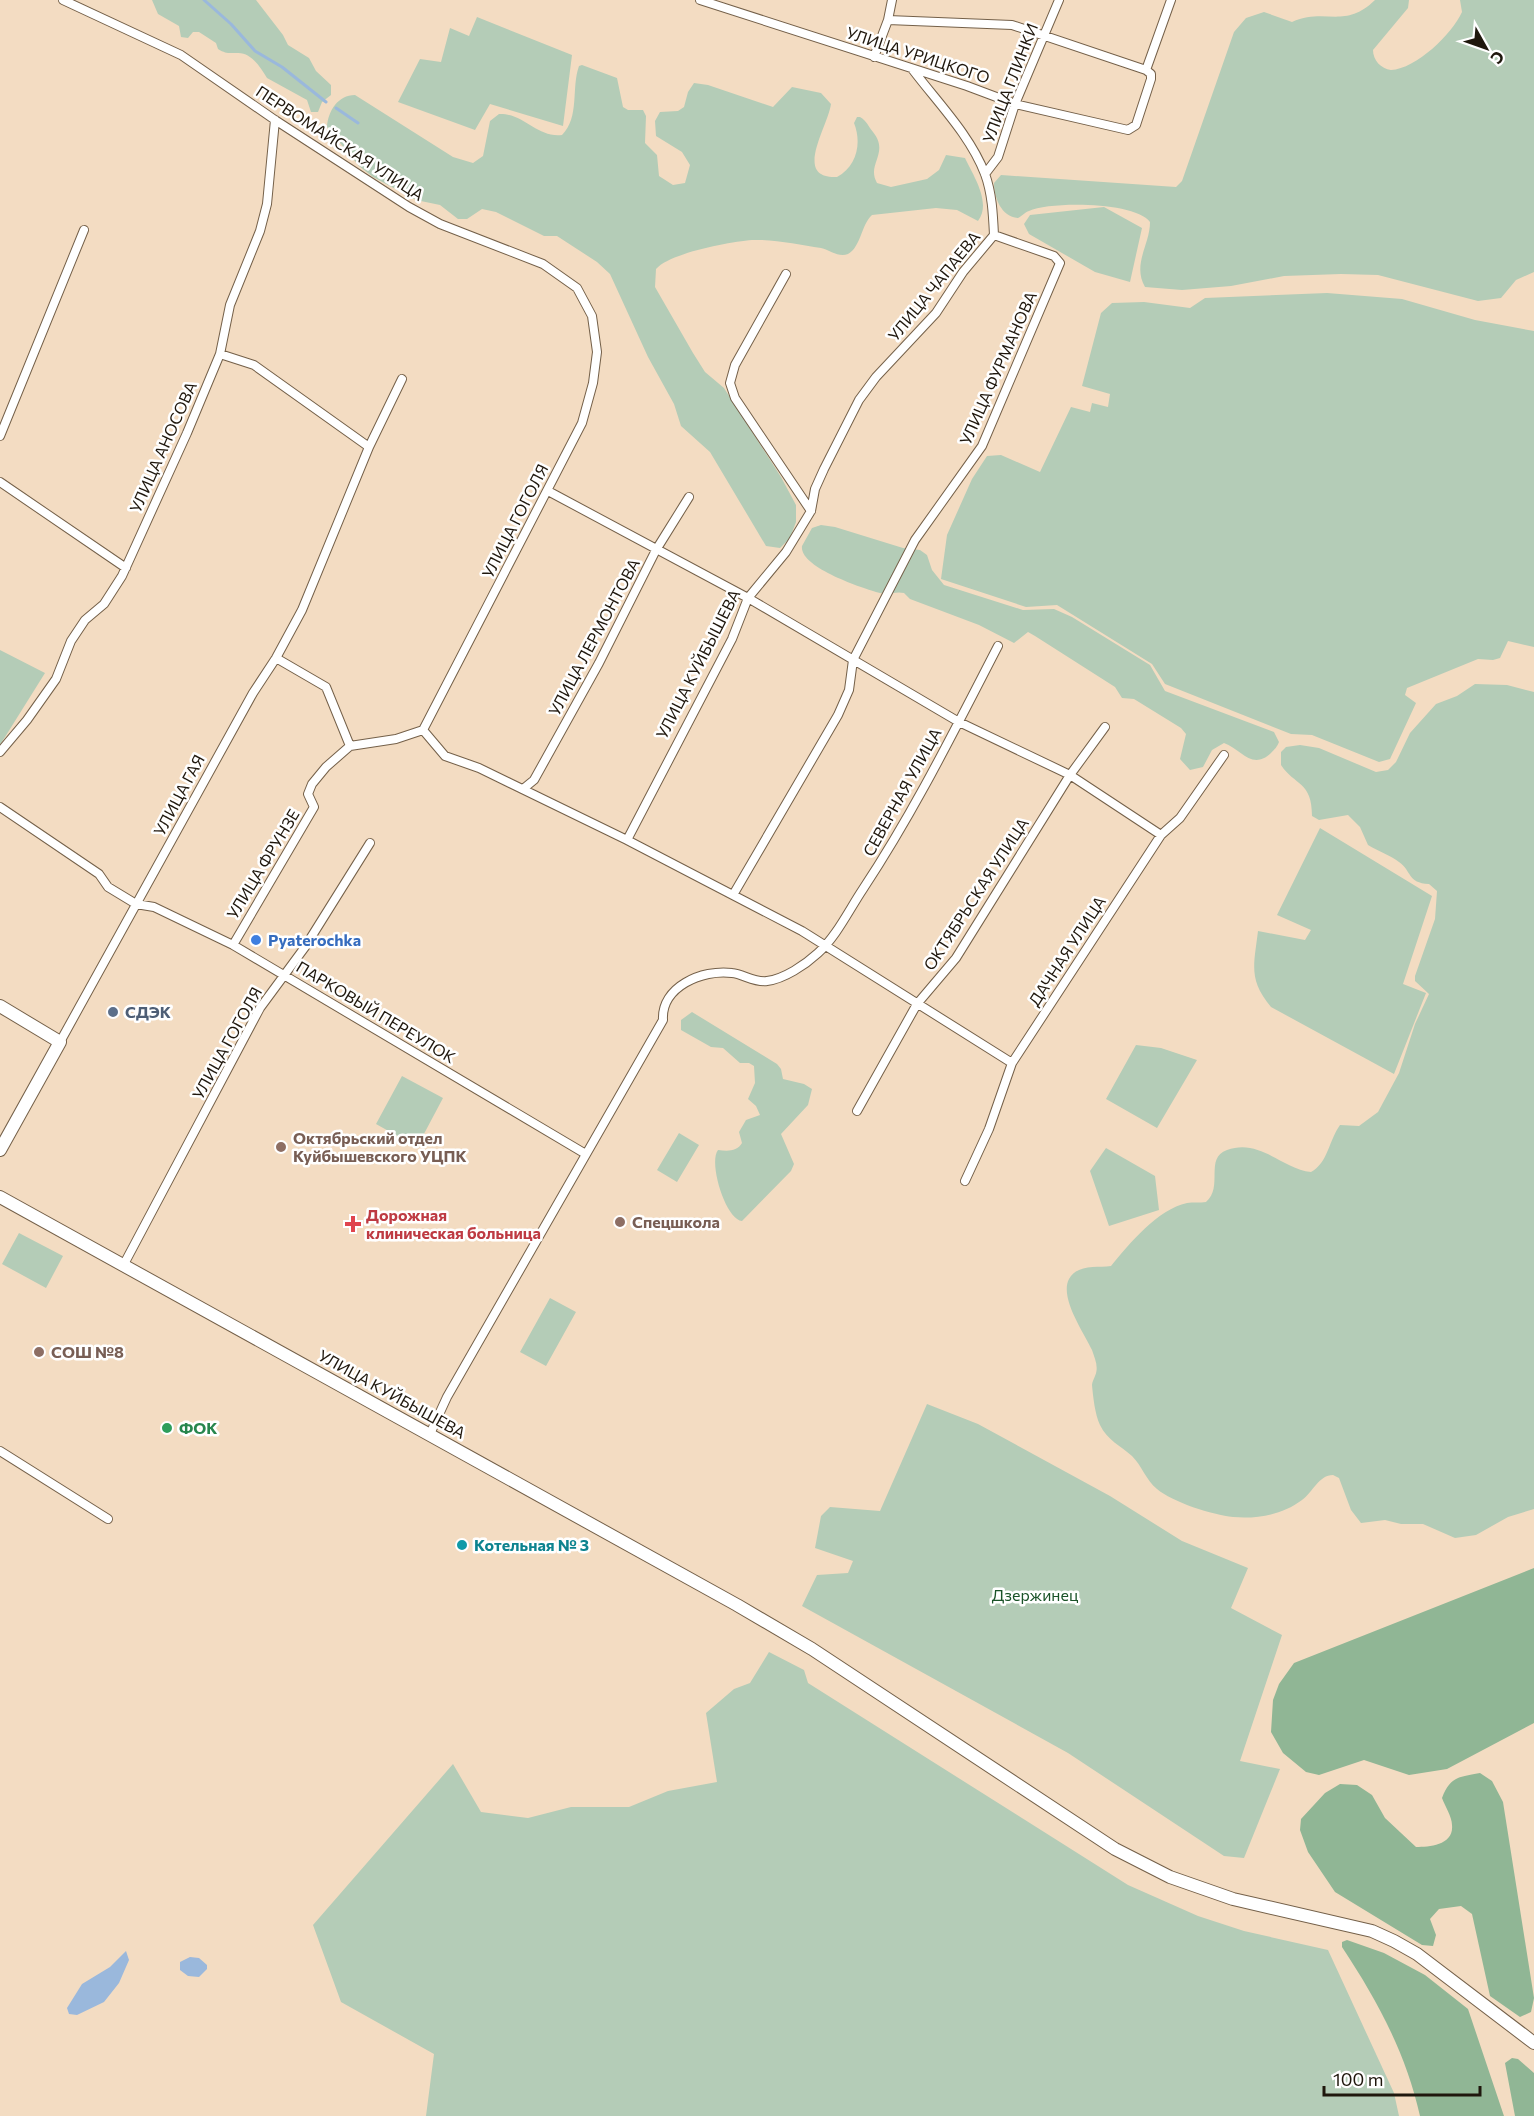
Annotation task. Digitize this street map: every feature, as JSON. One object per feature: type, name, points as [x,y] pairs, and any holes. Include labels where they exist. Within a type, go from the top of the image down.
[{"type":"main road","points":[[0,1006],[60,1042]]},
{"type":"main road","name":"УЛИЦА ГАЯ","points":[[0,1150],[60,1042]]},
{"type":"main road","name":"УЛИЦА КУЙБЫШЕВА","points":[[0,1197],[767,1622],[812,1649],[1115,1849],[1170,1877],[1233,1899],[1372,1931],[1394,1941],[1417,1954],[1534,2043]]},
{"type":"street","name":"ПЕРВОМАЙСКАЯ УЛИЦА","points":[[63,0],[182,55],[274,120],[389,195],[440,224],[543,264],[577,288],[592,316]]},
{"type":"street","name":"УЛИЦА УРИЦКОГО","points":[[700,0],[967,86],[1015,104],[1128,130],[1136,125],[1151,79],[1151,74],[1146,70]]},
{"type":"street","points":[[874,57],[888,20],[892,0]]},
{"type":"street","name":"УЛИЦА ГЛИНКИ","points":[[985,174],[998,157],[1015,104],[1059,0]]},
{"type":"street","points":[[888,20],[1012,25],[1146,70],[1171,0]]},
{"type":"street","points":[[913,70],[965,138],[985,174],[992,203],[994,235]]},
{"type":"street","name":"УЛИЦА АНОСОВА","points":[[0,752],[27,720],[56,679],[70,640],[85,620],[104,604],[126,568],[220,354],[230,305],[260,231],[274,120]]},
{"type":"street","points":[[0,436],[84,230]]},
{"type":"street","name":"УЛИЦА ФУРМАНОВА","points":[[733,895],[838,715],[849,690],[853,660],[915,540],[982,446],[1060,263],[1054,256],[994,235]]},
{"type":"street","name":"УЛИЦА ЧАПАЕВА","points":[[811,511],[815,489],[859,400],[876,377],[936,313],[963,272],[994,235]]},
{"type":"street","points":[[786,274],[735,364],[730,383],[735,398],[811,511]]},
{"type":"street","name":"УЛИЦА ГОГОЛЯ","points":[[423,730],[582,423],[590,397],[597,352],[592,316]]},
{"type":"street","points":[[220,354],[254,364],[369,447]]},
{"type":"street","name":"УЛИЦА ГАЯ","points":[[60,1042],[253,693],[276,658],[302,610],[369,447],[402,379]]},
{"type":"street","points":[[0,482],[126,568]]},
{"type":"street","points":[[548,491],[748,598],[959,722],[1070,775],[1161,836]]},
{"type":"street","name":"УЛИЦА ЛЕРМОНТОВА","points":[[523,789],[534,780],[599,663],[656,550],[689,497]]},
{"type":"street","name":"УЛИЦА КУЙБЫШЕВА","points":[[627,840],[732,639],[748,598],[786,552],[811,511]]},
{"type":"street","name":"СЕВЕРНАЯ УЛИЦА","points":[[824,947],[896,839],[998,646]]},
{"type":"street","points":[[276,658],[326,687],[350,746],[396,739],[423,730],[445,756],[479,768],[627,840],[802,932],[1012,1063]]},
{"type":"street","name":"ОКТЯБРЬСКАЯ УЛИЦА","points":[[857,1111],[917,1004],[956,958],[1070,775],[1105,728]]},
{"type":"street","name":"УЛИЦА ФРУНЗЕ","points":[[233,945],[314,807],[308,794],[312,784],[326,767],[350,746]]},
{"type":"street","name":"ДАЧНАЯ УЛИЦА","points":[[965,1181],[989,1129],[1012,1063],[1161,836],[1180,818],[1224,755]]},
{"type":"street","name":"ПАРКОВЫЙ ПЕРЕУЛОК","points":[[0,807],[99,874],[108,887],[136,904],[154,907],[233,945],[584,1154]]},
{"type":"street","name":"УЛИЦА ГОГОЛЯ","points":[[123,1266],[260,1008],[305,947],[370,843]]},
{"type":"street","points":[[430,1434],[447,1397],[584,1154],[663,1020],[662,1009],[666,998],[677,988],[705,974],[732,973],[764,982],[779,979],[824,947]]},
{"type":"street","points":[[0,1451],[108,1519]]},
{"type":"green space","points":[[152,0],[256,0],[288,45],[309,58],[316,71],[331,85],[331,95],[322,102],[318,112],[311,112],[307,100],[267,78],[247,55],[221,51],[216,43],[199,32],[193,32],[188,38],[181,37],[179,26],[158,14]]},
{"type":"green space","points":[[1375,0],[1409,0],[1408,8],[1373,50],[1378,63],[1391,70],[1411,64],[1442,40],[1462,12],[1460,0],[1534,0],[1534,272],[1516,280],[1501,298],[1478,301],[1378,275],[1284,276],[1231,286],[1182,290],[1145,287],[1140,270],[1150,222],[1142,215],[1111,207],[1073,205],[1040,208],[1018,218],[1007,214],[1000,205],[995,194],[994,183],[1001,175],[1176,187],[1182,181],[1234,32],[1246,18],[1264,12],[1292,22],[1315,16],[1344,16],[1364,9]]},
{"type":"green space","points":[[477,17],[572,55],[563,126],[490,104],[475,130],[398,102],[420,59],[441,62],[450,28],[469,36]]},
{"type":"green space","points":[[582,65],[617,78],[623,107],[628,110],[643,110],[646,116],[645,143],[657,155],[659,176],[673,185],[685,183],[690,165],[682,152],[656,136],[655,121],[660,112],[678,111],[684,107],[688,92],[694,83],[708,85],[773,107],[792,87],[821,93],[831,104],[816,150],[817,170],[824,175],[837,177],[849,167],[856,153],[858,138],[854,123],[857,117],[860,117],[878,139],[879,152],[874,170],[877,183],[891,187],[927,179],[939,170],[946,155],[965,158],[980,189],[983,206],[978,221],[957,210],[936,208],[872,215],[865,224],[856,246],[845,255],[821,248],[769,240],[752,240],[686,253],[663,263],[656,269],[655,287],[693,353],[705,372],[724,388],[781,477],[796,505],[796,522],[790,538],[780,548],[766,546],[710,452],[681,426],[674,404],[648,357],[610,274],[597,262],[557,236],[544,236],[496,212],[482,209],[467,219],[458,219],[440,205],[416,200],[373,177],[359,166],[327,127],[329,115],[335,105],[344,98],[355,95],[453,157],[473,163],[483,156],[490,121],[499,114],[516,117],[545,133],[562,135],[571,120],[577,75],[579,66]]},
{"type":"green space","points":[[1104,207],[1142,228],[1130,282],[1095,272],[1029,234],[1024,224],[1030,215]]},
{"type":"green space","points":[[1327,293],[1402,299],[1475,320],[1534,331],[1534,647],[1508,641],[1500,658],[1478,659],[1407,688],[1405,695],[1416,703],[1390,759],[1379,762],[1312,735],[1291,734],[1165,684],[1152,664],[1057,605],[1026,607],[941,579],[947,535],[972,479],[987,456],[1001,455],[1040,472],[1071,407],[1090,412],[1092,403],[1108,407],[1110,394],[1082,386],[1101,313],[1112,303],[1144,302],[1190,308],[1205,298]]},
{"type":"green space","points":[[821,525],[835,527],[903,548],[920,550],[927,555],[932,570],[944,585],[1023,610],[1054,609],[1072,617],[1150,665],[1165,691],[1274,732],[1279,742],[1271,753],[1258,760],[1247,757],[1224,743],[1212,750],[1203,767],[1190,770],[1180,759],[1186,734],[1181,728],[1134,699],[1122,698],[1115,687],[1028,632],[1014,643],[979,625],[910,599],[904,593],[880,593],[833,576],[810,562],[802,546],[812,528]]},
{"type":"green space","points":[[0,650],[45,673],[0,745]]},
{"type":"green space","points":[[1475,684],[1507,685],[1534,692],[1534,1509],[1508,1517],[1476,1535],[1455,1538],[1423,1524],[1401,1524],[1385,1520],[1361,1523],[1351,1510],[1339,1478],[1333,1475],[1316,1484],[1306,1497],[1294,1505],[1269,1515],[1233,1517],[1193,1507],[1172,1499],[1157,1489],[1128,1452],[1110,1439],[1100,1425],[1092,1385],[1097,1369],[1096,1363],[1070,1306],[1067,1296],[1069,1279],[1082,1269],[1111,1266],[1145,1228],[1165,1212],[1187,1203],[1206,1202],[1214,1189],[1217,1159],[1227,1150],[1239,1147],[1250,1148],[1300,1170],[1311,1172],[1325,1157],[1340,1125],[1359,1126],[1378,1112],[1399,1073],[1415,1024],[1429,994],[1415,981],[1415,976],[1435,919],[1437,891],[1429,884],[1413,879],[1403,865],[1392,857],[1368,845],[1360,827],[1348,815],[1319,820],[1312,816],[1309,796],[1302,785],[1281,765],[1281,752],[1286,747],[1300,745],[1319,748],[1376,772],[1388,770],[1396,762],[1410,733],[1436,704],[1457,696]]},
{"type":"green space","points":[[1320,828],[1432,896],[1403,984],[1426,993],[1394,1074],[1271,1007],[1256,980],[1254,963],[1258,931],[1305,940],[1311,930],[1277,915]]},
{"type":"green space","points":[[692,1012],[777,1064],[781,1069],[783,1079],[804,1084],[812,1089],[808,1105],[781,1134],[794,1164],[791,1171],[742,1221],[736,1218],[725,1202],[715,1166],[718,1150],[732,1150],[740,1146],[742,1143],[739,1132],[746,1120],[760,1115],[756,1106],[748,1099],[755,1083],[754,1066],[749,1063],[740,1063],[723,1048],[711,1047],[681,1030],[681,1020]]},
{"type":"green space","points":[[1136,1045],[1161,1048],[1197,1060],[1157,1128],[1106,1099]]},
{"type":"green space","points":[[402,1076],[443,1098],[417,1147],[376,1124]]},
{"type":"green space","points":[[679,1133],[699,1145],[677,1182],[657,1170]]},
{"type":"green space","points":[[1106,1148],[1155,1176],[1159,1210],[1109,1226],[1090,1171]]},
{"type":"green space","points":[[19,1233],[63,1256],[46,1288],[2,1264]]},
{"type":"green space","points":[[550,1298],[576,1312],[546,1366],[520,1352]]},
{"type":"green space","name":"Дзержинец","points":[[927,1404],[978,1424],[1110,1496],[1182,1541],[1248,1568],[1231,1608],[1282,1635],[1240,1761],[1280,1769],[1244,1858],[1224,1856],[1068,1753],[802,1606],[817,1575],[848,1573],[853,1561],[815,1548],[821,1516],[830,1507],[880,1511]]},
{"type":"green space","points":[[1534,1568],[1534,1723],[1447,1769],[1409,1775],[1364,1760],[1319,1775],[1306,1772],[1283,1753],[1271,1732],[1273,1700],[1279,1684],[1294,1663]]},
{"type":"green space","points":[[769,1652],[804,1670],[808,1683],[1128,1885],[1198,1916],[1244,1931],[1328,1950],[1394,2093],[1399,2116],[426,2116],[434,2054],[341,2002],[313,1925],[453,1764],[481,1812],[528,1818],[571,1807],[629,1807],[668,1791],[717,1782],[706,1713],[734,1689],[750,1683]]},
{"type":"green space","points":[[1480,1773],[1492,1781],[1503,1802],[1534,1998],[1531,2012],[1520,2017],[1490,1996],[1472,1914],[1461,1906],[1439,1909],[1430,1919],[1436,1935],[1433,1946],[1422,1945],[1335,1892],[1308,1852],[1300,1830],[1301,1819],[1325,1793],[1340,1784],[1357,1785],[1372,1795],[1385,1818],[1416,1847],[1440,1843],[1445,1841],[1452,1832],[1451,1819],[1442,1798],[1445,1791],[1456,1779]]},
{"type":"green space","points":[[1347,1940],[1384,1953],[1425,1975],[1468,2009],[1504,2116],[1420,2116],[1407,2070],[1389,2028],[1342,1947],[1342,1942]]},
{"type":"green space","points":[[1512,2058],[1518,2059],[1534,2073],[1534,2116],[1515,2116],[1505,2063]]},
{"type":"water","points":[[126,1951],[129,1960],[119,1983],[104,2002],[77,2015],[69,2014],[67,2008],[82,1984],[110,1967]]},
{"type":"water","points":[[190,1957],[199,1958],[207,1965],[207,1969],[199,1977],[188,1976],[180,1970],[180,1962]]},
{"type":"waterway","points":[[204,0],[231,24],[255,51],[282,67],[326,102]]},
{"type":"waterway","points":[[336,108],[358,123]]},
{"type":"place","name":"Pyaterochka","points":[[256,940]]},
{"type":"place","name":"СДЭК","points":[[113,1012]]},
{"type":"place","name":"Октябрьский отдел Куйбышевского УЦПК","points":[[281,1147]]},
{"type":"place","name":"Спецшкола","points":[[620,1222]]},
{"type":"place","name":"Дорожная клиническая больница","points":[[353,1224]]},
{"type":"place","name":"СОШ №8","points":[[39,1352]]},
{"type":"place","name":"ФОК","points":[[167,1428]]},
{"type":"place","name":"Котельная № 3","points":[[462,1545]]}]
